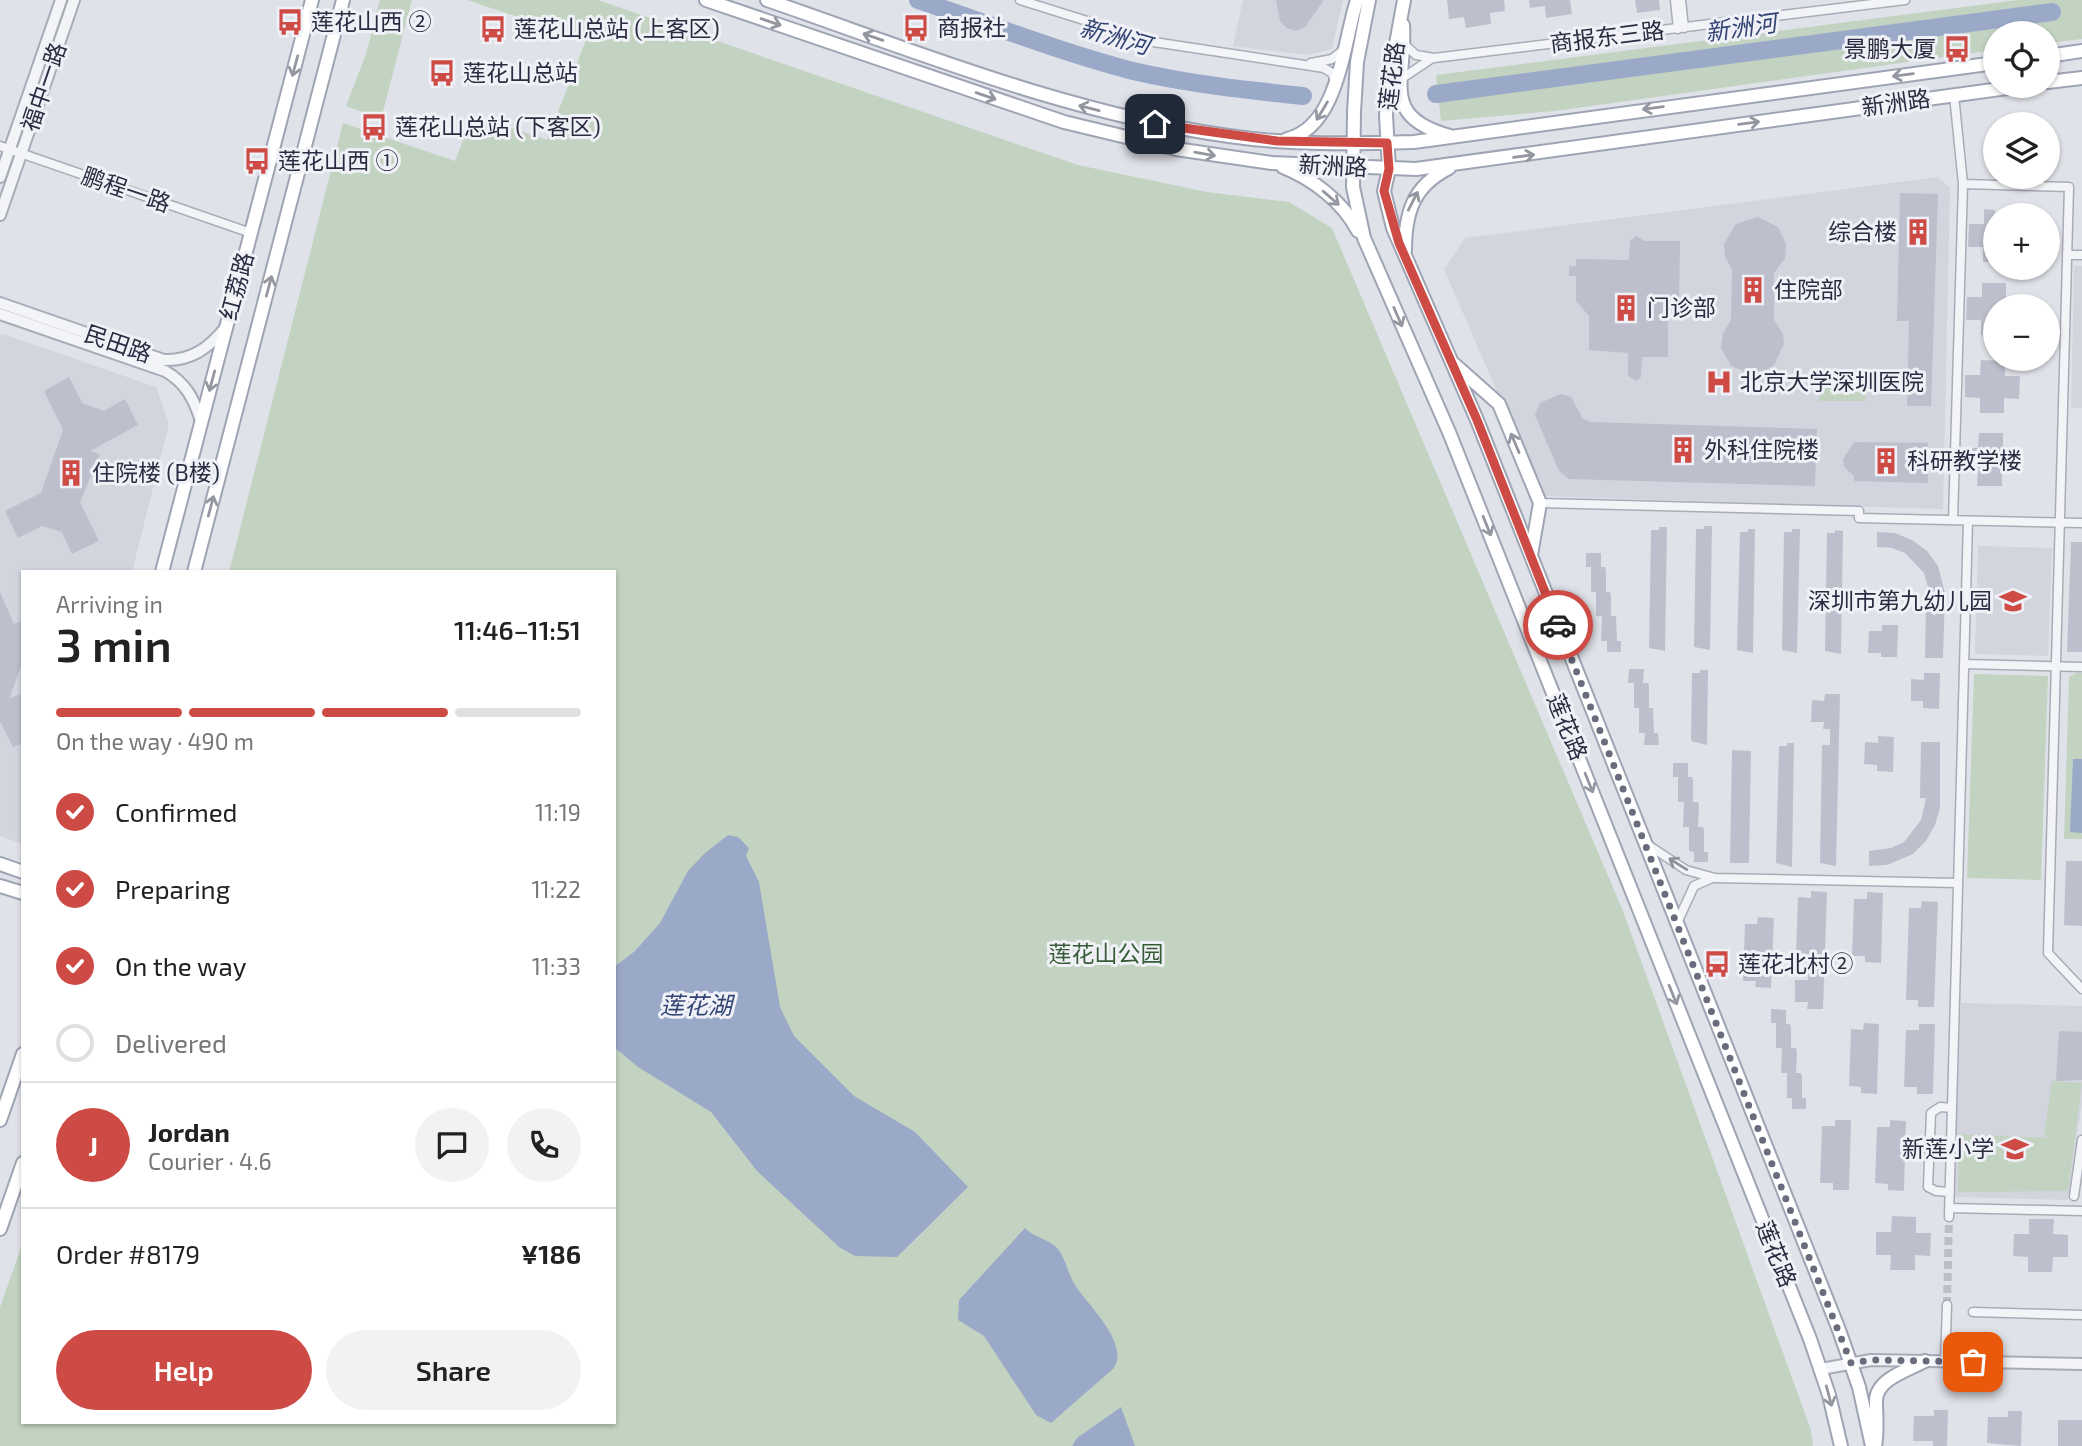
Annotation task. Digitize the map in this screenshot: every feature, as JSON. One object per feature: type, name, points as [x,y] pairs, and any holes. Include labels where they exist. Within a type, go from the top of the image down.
[{"type":"main road","name":"红荔路","points":[[163,570],[312,0]]},
{"type":"main road","name":"红荔路","points":[[195,570],[343,0]]},
{"type":"main road","name":"新洲路","points":[[706,0],[1064,122],[1176,149],[1272,163],[1389,169],[1456,164],[1983,91]]},
{"type":"main road","name":"新洲路","points":[[767,0],[1069,103],[1182,129],[1277,141],[1387,143],[1454,138],[1983,65]]},
{"type":"main road","points":[[1277,141],[1303,133],[1323,113],[1335,83],[1357,0]]},
{"type":"main road","name":"莲花路","points":[[1369,0],[1356,74],[1354,168],[1356,204],[1370,254],[1449,432],[1821,1369],[1841,1446]]},
{"type":"main road","points":[[1403,6],[1405,45],[1400,80],[1401,101],[1410,114],[1428,128],[1454,138]]},
{"type":"main road","name":"莲花路","points":[[1403,6],[1388,91],[1389,169],[1384,191],[1393,228],[1531,555],[1851,1363],[1874,1446]]},
{"type":"main road","points":[[2060,54],[2082,51]]},
{"type":"main road","points":[[2060,81],[2082,78]]},
{"type":"main road","points":[[1272,163],[1310,181],[1342,207],[1354,222],[1370,254]]},
{"type":"main road","points":[[1405,258],[1406,222],[1414,198],[1432,178],[1456,164]]},
{"type":"main road","points":[[1450,360],[1499,404],[1540,503],[1531,555]]},
{"type":"main road","points":[[0,864],[21,871]]},
{"type":"main road","points":[[0,886],[20,894]]},
{"type":"main road","points":[[0,1120],[21,1060]]},
{"type":"main road","points":[[0,1229],[21,1169]]},
{"type":"main road","points":[[1874,1446],[1878,1416],[1876,1401],[1880,1388],[1891,1378],[1925,1361]]},
{"type":"street","name":"福中一路","points":[[0,177],[5,148],[61,0]]},
{"type":"street","name":"福中一路","points":[[0,215],[74,0]]},
{"type":"street","points":[[1020,0],[1154,42],[1225,55],[1307,64],[1330,71],[1335,83]]},
{"type":"street","points":[[1675,0],[1681,28]]},
{"type":"street","points":[[1681,0],[1681,28]]},
{"type":"street","name":"商报东三路","points":[[1400,80],[1415,67],[1434,58],[1905,0]]},
{"type":"street","points":[[1405,45],[1416,55],[1434,58]]},
{"type":"street","points":[[1307,64],[1332,60],[1341,54],[1344,47]]},
{"type":"street","points":[[1954,95],[1963,184],[1954,520]]},
{"type":"street","name":"鹏程一路","points":[[5,148],[251,233]]},
{"type":"street","points":[[1963,184],[2068,187],[2048,953],[2082,989]]},
{"type":"street","points":[[2067,255],[2082,255]]},
{"type":"street","name":"民田路","points":[[0,303],[164,360],[182,359],[202,351],[227,326]]},
{"type":"street","name":"民田路","points":[[0,314],[165,371],[189,391],[201,421]]},
{"type":"street","points":[[1540,503],[1859,511],[1859,518],[2082,523]]},
{"type":"street","points":[[1968,521],[1949,1213],[2082,1211]]},
{"type":"street","points":[[1964,664],[2082,667]]},
{"type":"street","points":[[1645,843],[1686,870],[1715,877],[1958,883]]},
{"type":"street","points":[[1677,923],[1694,886],[1715,877]]},
{"type":"street","points":[[1950,1192],[1936,1191],[1928,1187],[1931,1113],[1940,1107],[1952,1108]]},
{"type":"street","points":[[2074,1196],[2082,1140]]},
{"type":"street","points":[[1945,1362],[1947,1305]]},
{"type":"street","points":[[1973,1312],[2082,1315]]},
{"type":"street","points":[[1821,1369],[1871,1360],[2082,1364]]},
{"type":"shaded area","points":[[1243,0],[1343,0],[1332,49],[1307,55],[1233,46]]},
{"type":"shaded area","name":"北京大学深圳医院","points":[[1938,177],[1950,188],[1943,509],[1542,496],[1444,269],[1465,238]]},
{"type":"shaded area","points":[[2074,266],[2082,266],[2082,408],[2071,408]]},
{"type":"shaded area","points":[[0,335],[156,387],[169,424],[132,570],[21,570],[21,843],[0,836]]},
{"type":"shaded area","name":"深圳市第九幼儿园","points":[[1978,546],[2052,548],[2048,656],[1975,654]]},
{"type":"shaded area","name":"新莲小学","points":[[1961,1003],[2082,1006],[2082,1102],[2068,1200],[1953,1197]]},
{"type":"green space","points":[[380,0],[412,0],[381,119],[346,106],[366,54]]},
{"type":"green space","name":"莲花山公园","points":[[467,0],[598,0],[1078,165],[1207,192],[1289,202],[1332,228],[1623,911],[1811,1430],[1813,1446],[0,1446],[0,1307],[21,1248],[21,1424],[616,1424],[616,570],[230,570],[343,123],[455,161],[473,115],[547,140],[586,40]]},
{"type":"green space","points":[[2018,0],[2082,0],[2082,39],[2060,42],[2060,21],[1983,21],[1983,52],[1555,111],[1441,121],[1436,75]]},
{"type":"green space","points":[[1819,374],[1866,374],[1866,401],[1819,401]]},
{"type":"green space","points":[[2082,673],[2082,839],[2064,839],[2069,677]]},
{"type":"green space","points":[[1974,674],[2048,676],[2041,880],[1967,878]]},
{"type":"green space","points":[[2052,1081],[2082,1083],[2068,1191],[1958,1192],[1959,1134],[2052,1138],[2044,1136]]},
{"type":"water","points":[[2073,759],[2082,759],[2082,833],[2070,832]]},
{"type":"water","name":"莲花湖","points":[[728,835],[738,837],[749,848],[746,856],[759,882],[780,1007],[794,1036],[854,1096],[915,1132],[968,1187],[897,1257],[855,1256],[839,1247],[757,1171],[711,1112],[638,1067],[616,1049],[616,965],[635,951],[660,923],[688,871]]},
{"type":"water","points":[[1025,1228],[1057,1248],[1074,1283],[1106,1326],[1116,1348],[1114,1368],[1051,1423],[1036,1415],[984,1336],[958,1320],[959,1300]]},
{"type":"water","points":[[1121,1407],[1135,1446],[1072,1446],[1077,1438]]},
{"type":"building","points":[[1276,0],[1324,0],[1305,27],[1296,31],[1287,28],[1280,21]]},
{"type":"building","points":[[1447,0],[1504,0],[1505,11],[1490,13],[1491,24],[1466,28],[1464,17],[1449,19]]},
{"type":"building","points":[[1529,0],[1570,0],[1572,14],[1546,18],[1545,6],[1530,8]]},
{"type":"building","points":[[1635,0],[1659,0],[1660,10],[1637,13]]},
{"type":"building","name":"综合楼","points":[[1900,193],[1938,194],[1931,406],[1907,406],[1909,321],[1897,321]]},
{"type":"building","name":"住院部","points":[[1758,217],[1778,227],[1786,244],[1785,258],[1774,273],[1774,320],[1783,334],[1784,344],[1774,365],[1763,372],[1751,374],[1731,366],[1721,348],[1723,333],[1731,320],[1732,270],[1725,257],[1724,244],[1736,224]]},
{"type":"building","points":[[1969,224],[1983,224],[1983,247],[1968,247]]},
{"type":"building","name":"门诊部","points":[[1636,236],[1645,241],[1680,241],[1679,305],[1668,305],[1668,357],[1642,357],[1641,377],[1636,381],[1628,376],[1628,353],[1589,350],[1589,316],[1576,301],[1576,276],[1569,276],[1569,266],[1576,266],[1576,259],[1629,260],[1630,241]]},
{"type":"building","points":[[1982,283],[2006,283],[2006,294],[1983,294],[1983,335],[1981,320],[1966,320],[1967,297],[1982,297]]},
{"type":"building","points":[[1981,360],[1983,371],[2005,371],[2005,376],[2020,376],[2019,399],[2004,398],[2004,413],[1980,413],[1980,398],[1965,397],[1965,375],[1980,375]]},
{"type":"building","name":"住院楼 (B楼)","points":[[69,377],[82,403],[104,411],[125,399],[138,425],[90,451],[100,454],[80,502],[99,541],[72,554],[62,532],[42,526],[18,538],[5,511],[41,493],[63,430],[44,391]]},
{"type":"building","name":"外科住院楼","points":[[1561,394],[1571,397],[1583,419],[1591,422],[1817,429],[1815,486],[1569,479],[1559,471],[1535,415],[1540,403]]},
{"type":"building","points":[[1979,433],[2003,433],[2003,448],[2018,449],[2017,472],[2002,471],[2002,486],[1977,486],[1978,471],[1963,470],[1963,448],[1978,448]]},
{"type":"building","name":"科研教学楼","points":[[1854,442],[1928,443],[1928,483],[1854,481],[1854,476],[1844,467],[1843,459]]},
{"type":"building","points":[[1704,526],[1712,526],[1710,650],[1694,647],[1696,529],[1704,529]]},
{"type":"building","points":[[1659,527],[1667,527],[1665,651],[1649,648],[1651,530],[1659,530]]},
{"type":"building","points":[[1748,529],[1755,529],[1753,653],[1737,650],[1740,532],[1748,532]]},
{"type":"building","points":[[1792,529],[1800,529],[1797,653],[1782,650],[1784,532],[1792,532]]},
{"type":"building","points":[[1835,530],[1843,531],[1841,654],[1825,651],[1827,533],[1835,533]]},
{"type":"building","points":[[1877,532],[1895,533],[1912,540],[1927,551],[1938,566],[1945,593],[1943,658],[1925,658],[1926,602],[1932,602],[1924,573],[1905,553],[1892,548],[1877,547]]},
{"type":"building","points":[[2071,542],[2082,542],[2082,652],[2067,652]]},
{"type":"building","points":[[1586,553],[1601,553],[1601,567],[1605,567],[1606,571],[1606,592],[1610,592],[1611,596],[1611,616],[1616,616],[1617,641],[1621,641],[1621,652],[1607,652],[1607,641],[1601,641],[1602,616],[1596,616],[1596,592],[1591,592],[1591,567],[1586,567]]},
{"type":"building","points":[[0,592],[14,624],[21,621],[21,666],[9,699],[20,694],[21,696],[21,744],[13,747],[0,721]]},
{"type":"building","points":[[1882,625],[1898,625],[1897,657],[1881,657],[1881,653],[1868,653],[1869,631],[1882,631]]},
{"type":"building","points":[[1629,669],[1644,669],[1643,683],[1648,683],[1649,708],[1653,708],[1654,733],[1658,733],[1659,745],[1644,745],[1645,733],[1639,733],[1639,708],[1634,708],[1634,683],[1628,683]]},
{"type":"building","points":[[1700,670],[1708,670],[1707,745],[1691,741],[1692,673],[1700,673]]},
{"type":"building","points":[[1924,673],[1940,673],[1939,709],[1923,708],[1923,701],[1911,701],[1911,679],[1924,680]]},
{"type":"building","points":[[1825,694],[1840,694],[1836,866],[1820,863],[1822,745],[1830,745],[1830,729],[1823,729],[1824,722],[1811,722],[1812,700],[1824,701]]},
{"type":"building","points":[[1878,736],[1894,737],[1893,772],[1877,771],[1877,765],[1864,764],[1865,742],[1878,743]]},
{"type":"building","points":[[1921,742],[1940,742],[1940,808],[1935,825],[1926,841],[1913,854],[1887,865],[1869,866],[1869,851],[1891,848],[1904,842],[1921,820],[1926,798],[1920,798]]},
{"type":"building","points":[[1787,743],[1794,743],[1792,867],[1776,863],[1779,746],[1787,746]]},
{"type":"building","points":[[1732,750],[1751,751],[1749,863],[1730,863]]},
{"type":"building","points":[[1673,763],[1688,763],[1688,777],[1692,777],[1693,781],[1693,802],[1698,802],[1699,806],[1698,827],[1703,827],[1704,830],[1704,852],[1708,852],[1708,862],[1694,862],[1694,852],[1689,851],[1689,827],[1683,827],[1684,802],[1678,802],[1678,777],[1673,777]]},
{"type":"building","points":[[2066,861],[2082,861],[2082,926],[2064,925]]},
{"type":"building","points":[[1811,891],[1827,892],[1823,1009],[1807,1009],[1808,1002],[1795,1002],[1795,980],[1808,980],[1809,961],[1809,955],[1796,954],[1798,897],[1811,898]]},
{"type":"building","points":[[1867,892],[1883,893],[1881,963],[1865,962],[1865,956],[1852,956],[1854,899],[1867,899]]},
{"type":"building","points":[[1922,901],[1938,902],[1934,1007],[1918,1007],[1918,1000],[1906,1000],[1909,908],[1921,908]]},
{"type":"building","points":[[1758,917],[1774,918],[1771,988],[1755,987],[1756,981],[1743,981],[1745,924],[1757,924]]},
{"type":"building","points":[[1771,1009],[1786,1010],[1786,1024],[1791,1027],[1791,1048],[1796,1048],[1797,1052],[1796,1073],[1801,1073],[1802,1098],[1806,1098],[1806,1109],[1792,1109],[1792,1098],[1787,1098],[1787,1073],[1781,1073],[1782,1048],[1776,1048],[1776,1023],[1771,1023]]},
{"type":"building","points":[[1864,1023],[1879,1024],[1877,1094],[1861,1093],[1861,1087],[1849,1086],[1851,1029],[1863,1030]]},
{"type":"building","points":[[1919,1024],[1935,1024],[1933,1094],[1917,1094],[1917,1087],[1904,1087],[1906,1030],[1919,1030]]},
{"type":"building","points":[[2059,1031],[2082,1032],[2082,1080],[2056,1081]]},
{"type":"building","points":[[1835,1120],[1851,1120],[1849,1190],[1833,1190],[1833,1183],[1820,1183],[1822,1126],[1835,1126]]},
{"type":"building","points":[[1890,1120],[1906,1121],[1904,1191],[1888,1190],[1888,1184],[1875,1183],[1877,1127],[1890,1127]]},
{"type":"building","points":[[1892,1216],[1916,1217],[1916,1233],[1931,1233],[1930,1256],[1915,1255],[1915,1270],[1890,1270],[1891,1255],[1876,1255],[1876,1232],[1891,1232]]},
{"type":"building","points":[[2029,1219],[2054,1219],[2053,1234],[2068,1235],[2068,1257],[2053,1257],[2052,1272],[2028,1272],[2028,1257],[2013,1256],[2014,1234],[2029,1234]]},
{"type":"building","points":[[1934,1410],[1948,1410],[1947,1446],[1933,1446],[1933,1441],[1913,1441],[1914,1416],[1934,1416]]},
{"type":"building","points":[[2008,1411],[2022,1411],[2021,1446],[1987,1443],[1988,1417],[2008,1417]]},
{"type":"building","points":[[2058,1420],[2082,1420],[2082,1446],[2058,1446]]},
{"type":"waterway","name":"新洲河","points":[[918,0],[1052,47],[1133,71],[1196,83],[1303,96]]},
{"type":"waterway","name":"新洲河","points":[[1436,94],[2052,12]]},
{"type":"tunnel","points":[[1947,1305],[1949,1217]]},
{"type":"way so far","points":[[1558,625],[1851,1363],[1871,1360],[1973,1362]]},
{"type":"place","name":"莲花山西 ②","points":[[290,22]]},
{"type":"place","name":"商报社","points":[[916,28]]},
{"type":"place","name":"莲花山总站 (上客区)","points":[[493,29]]},
{"type":"place","name":"景鹏大厦","points":[[1957,49]]},
{"type":"place","name":"莲花山总站","points":[[442,73]]},
{"type":"place","name":"莲花山总站 (下客区)","points":[[374,127]]},
{"type":"place","name":"莲花山西 ①","points":[[257,161]]},
{"type":"place","name":"综合楼","points":[[1918,232]]},
{"type":"place","name":"住院部","points":[[1753,290]]},
{"type":"place","name":"门诊部","points":[[1626,308]]},
{"type":"place","name":"北京大学深圳医院","points":[[1719,382]]},
{"type":"place","name":"外科住院楼","points":[[1683,450]]},
{"type":"place","name":"科研教学楼","points":[[1886,461]]},
{"type":"place","name":"住院楼 (B楼)","points":[[71,473]]},
{"type":"place","name":"深圳市第九幼儿园","points":[[2013,601]]},
{"type":"place","name":"莲花北村②","points":[[1717,964]]},
{"type":"place","name":"新莲小学","points":[[2015,1149]]},
{"type":"route","points":[[1155,124],[1277,141],[1325,144],[1387,143],[1389,169],[1384,191],[1399,243],[1477,420],[1558,625]]}]
